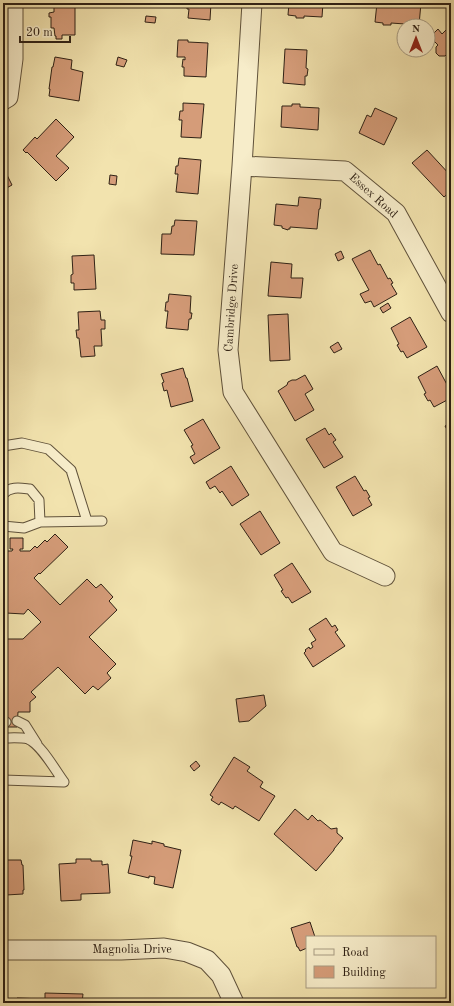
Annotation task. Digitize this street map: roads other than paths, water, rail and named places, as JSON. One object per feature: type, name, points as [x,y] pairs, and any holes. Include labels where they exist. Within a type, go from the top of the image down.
[{"type":"street","points":[[3,100],[8,97],[13,59],[13,3]]},
{"type":"street","name":"Cambridge Drive","points":[[252,3],[242,166],[228,350],[233,392],[333,552],[385,576]]},
{"type":"street","name":"Essex Road","points":[[242,166],[345,171],[396,213],[451,313]]},
{"type":"street","name":"Magnolia Drive","points":[[3,950],[121,950],[164,948],[187,952],[207,960],[221,975],[234,1003]]},
{"type":"lane","points":[[3,446],[22,443],[48,448],[71,470],[87,521]]},
{"type":"lane","points":[[3,494],[7,489],[18,487],[30,489],[40,500],[40,522]]},
{"type":"lane","points":[[3,526],[24,528],[40,522],[102,521]]},
{"type":"lane","points":[[3,780],[64,782],[37,745],[25,725],[17,722]]},
{"type":"lane","points":[[3,738],[18,737],[28,739],[37,745]]}]
